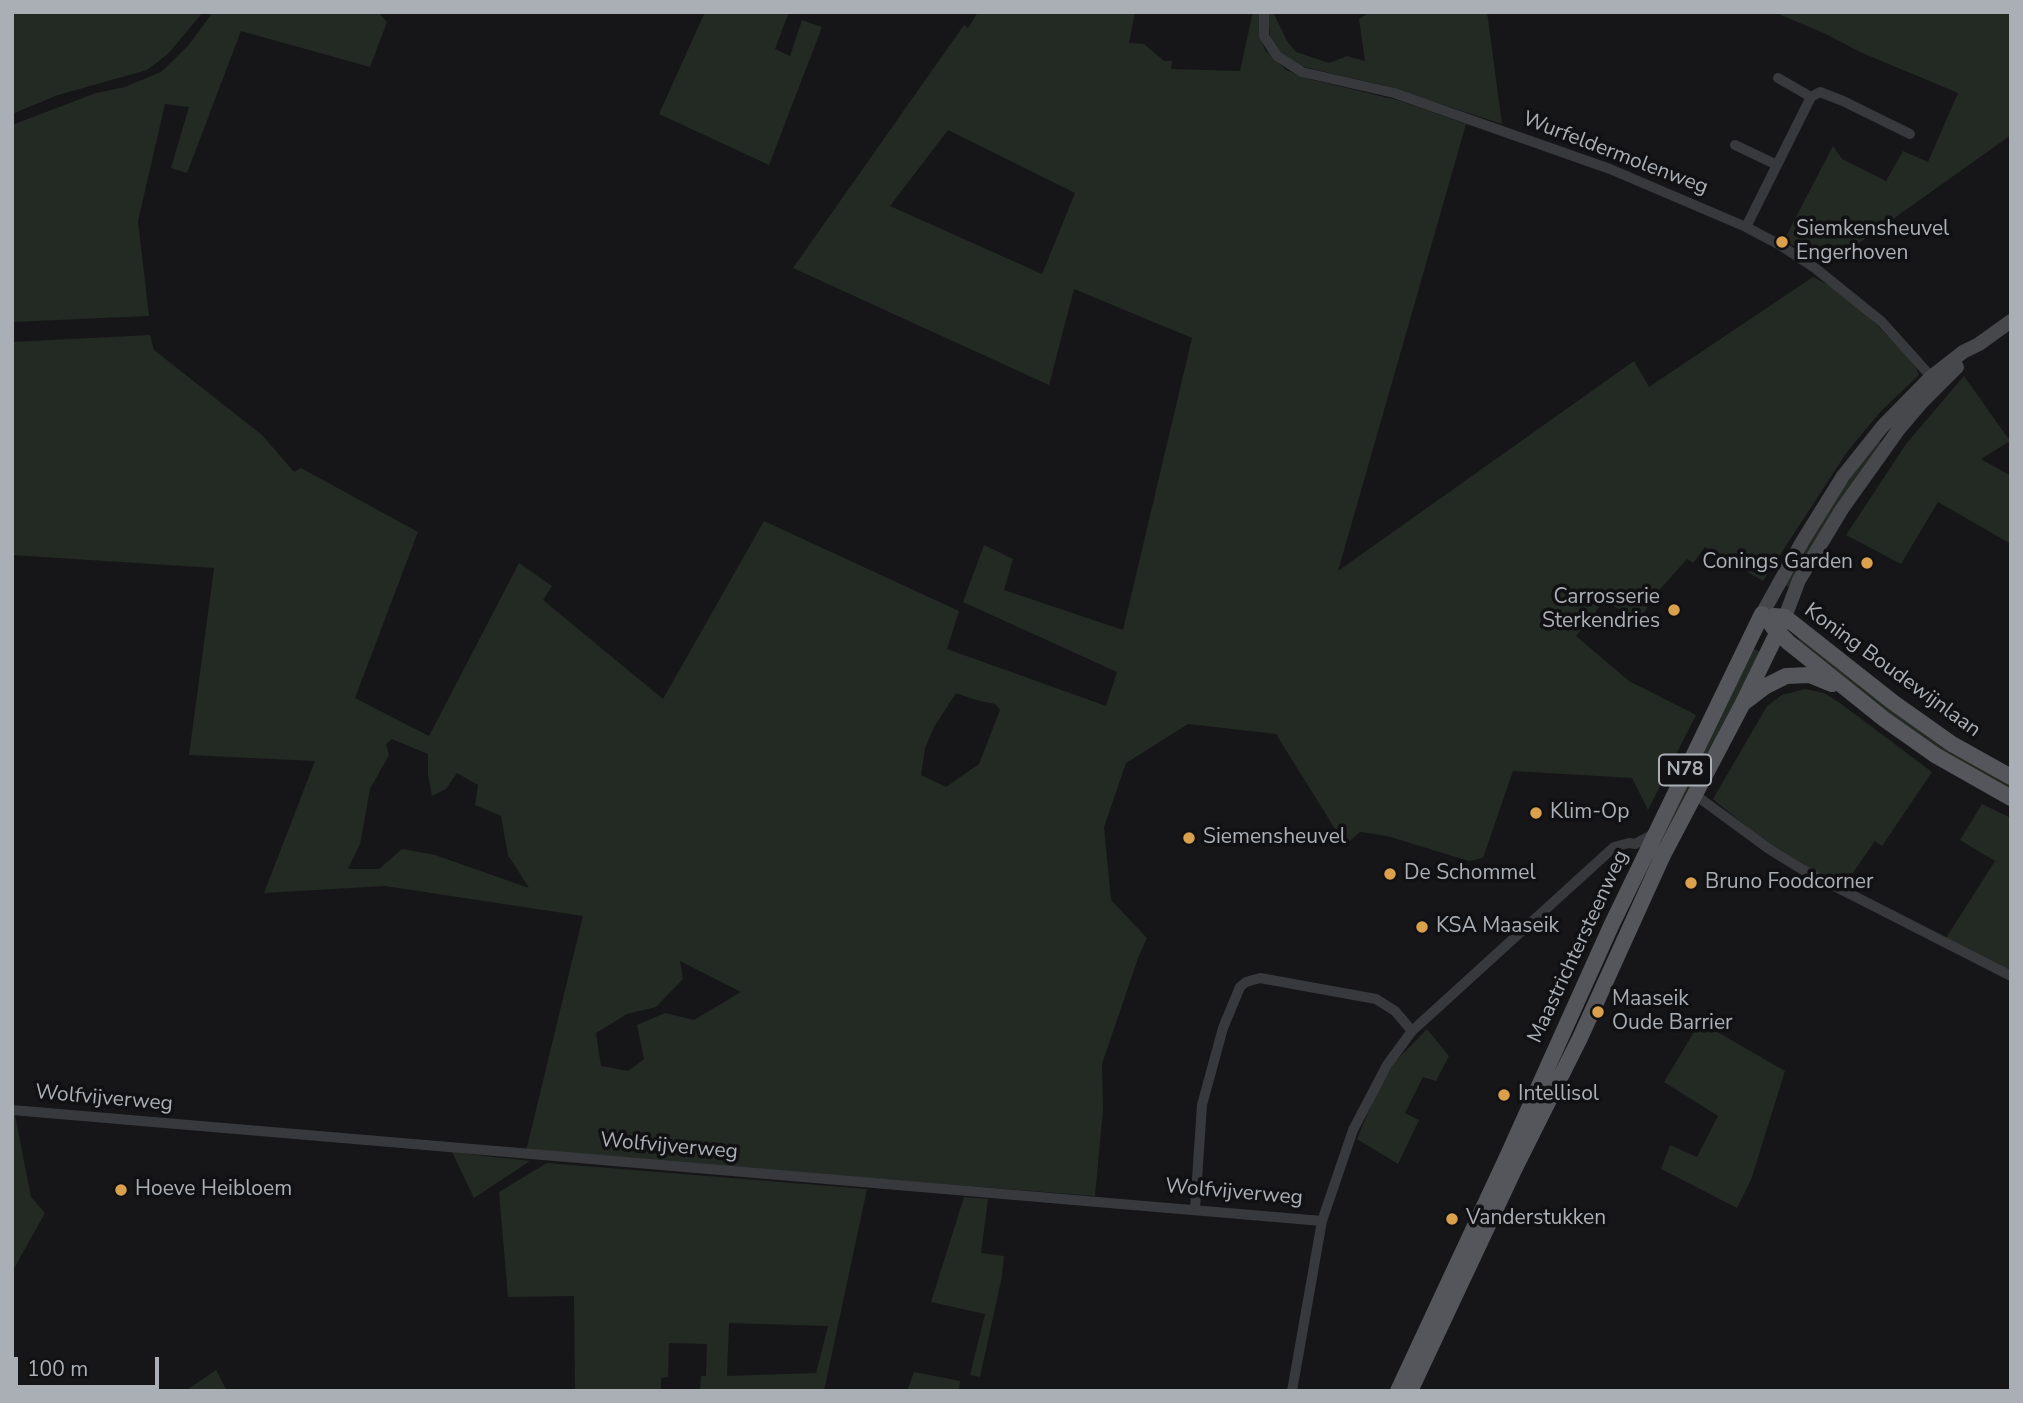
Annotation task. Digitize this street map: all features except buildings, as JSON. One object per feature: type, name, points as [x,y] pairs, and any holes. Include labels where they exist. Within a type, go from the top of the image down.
[{"type":"main road","name":"Maastrichtersteenweg","points":[[1398,1391],[1642,859],[1762,614],[1836,487],[1963,352],[2011,321]]},
{"type":"main road","name":"Maastrichtersteenweg","points":[[1410,1391],[1580,1038],[1658,867],[1781,625],[1799,580],[1888,432]]},
{"type":"main road","name":"Koning Boudewijnlaan","points":[[1762,614],[1952,744],[2011,777]]},
{"type":"main road","name":"Koning Boudewijnlaan","points":[[1781,625],[1884,719],[1935,755],[2011,798]]},
{"type":"main road","points":[[1743,704],[1781,677],[1802,674],[1828,682],[1884,719]]},
{"type":"main road","points":[[1567,1023],[1568,1035],[1580,1038]]},
{"type":"street","name":"Wurfeldermolenweg","points":[[1264,12],[1264,36],[1277,56],[1302,72],[1407,97],[1624,174],[1746,227],[1780,245],[1825,275],[1882,322],[1935,381]]},
{"type":"street","points":[[1778,78],[1811,97]]},
{"type":"street","points":[[1746,227],[1811,97],[1820,92],[1910,134]]},
{"type":"street","points":[[1735,145],[1777,165]]},
{"type":"street","points":[[1694,794],[1769,849],[1803,870],[2011,976]]},
{"type":"street","points":[[1292,1391],[1322,1221],[1353,1130],[1387,1065],[1412,1031],[1614,847],[1635,844],[1655,834]]},
{"type":"street","points":[[1635,844],[1642,859]]},
{"type":"street","points":[[1195,1209],[1205,1092],[1223,1028],[1240,987],[1246,982],[1260,978],[1376,999],[1395,1012],[1412,1031]]},
{"type":"street","name":"Wolfvijverweg","points":[[12,1110],[1322,1221]]},
{"type":"shaded area","points":[[12,12],[203,12],[168,54],[147,70],[58,95],[12,114]]},
{"type":"shaded area","points":[[213,12],[378,12],[387,22],[370,67],[241,31],[187,173],[171,168],[189,107],[165,104],[138,221],[149,316],[12,322],[12,125],[161,72],[188,46]]},
{"type":"shaded area","points":[[705,12],[789,12],[775,49],[790,56],[802,20],[822,27],[769,165],[659,114]]},
{"type":"shaded area","points":[[978,12],[1135,12],[1129,43],[1144,44],[1164,61],[1172,61],[1171,69],[1240,71],[1253,12],[1260,12],[1260,36],[1265,50],[1286,70],[1309,79],[1397,100],[1466,124],[1338,571],[1634,361],[1649,387],[1813,277],[1836,289],[1876,324],[1914,363],[1919,375],[1881,411],[1847,452],[1763,581],[1705,547],[1693,563],[1687,559],[1654,596],[1640,620],[1604,601],[1576,636],[1629,681],[1696,715],[1648,810],[1632,778],[1513,771],[1483,858],[1469,861],[1387,836],[1360,832],[1345,845],[1276,734],[1188,724],[1126,763],[1104,827],[1111,900],[1147,938],[1102,1064],[1103,1110],[1095,1196],[526,1151],[583,916],[385,886],[264,893],[315,761],[189,755],[214,568],[12,555],[12,342],[150,335],[154,350],[262,435],[294,472],[301,468],[418,532],[355,698],[429,736],[519,563],[552,586],[543,600],[663,699],[764,521],[959,611],[947,649],[1106,706],[1117,672],[963,602],[984,545],[1013,559],[1004,590],[1123,630],[1192,338],[1074,289],[1049,385],[793,268],[964,25],[968,28]],"holes":[[[948,130],[1075,193],[1042,274],[890,206]],[[956,693],[995,704],[1000,710],[979,764],[946,787],[921,775],[925,748],[934,727]],[[392,739],[428,754],[432,796],[446,789],[457,773],[478,785],[475,805],[501,816],[508,855],[529,888],[435,855],[402,849],[379,869],[348,869],[360,844],[370,789],[389,755],[386,744]],[[680,961],[741,992],[694,1020],[665,1013],[637,1025],[644,1059],[628,1071],[601,1066],[596,1033],[627,1014],[656,1007],[683,979]]]},
{"type":"shaded area","points":[[1268,12],[1273,12],[1287,41],[1296,52],[1329,63],[1347,56],[1365,61],[1359,19],[1370,12],[1487,12],[1502,124],[1386,86],[1300,66],[1279,52],[1270,36]]},
{"type":"shaded area","points":[[1774,12],[2011,12],[2011,135],[1841,256],[1828,243],[1811,256],[1784,240],[1833,146],[1842,159],[1886,181],[1903,151],[1928,162],[1958,93]]},
{"type":"shaded area","points":[[1964,376],[2010,441],[1981,459],[2011,476],[2011,544],[1938,502],[1901,564],[1846,535],[1906,444]]},
{"type":"shaded area","points":[[1876,439],[1883,444],[1791,588],[1784,585],[1828,510]]},
{"type":"shaded area","points":[[1800,637],[2011,783],[2011,793],[1951,759],[1795,644]]},
{"type":"shaded area","points":[[1748,646],[1764,654],[1664,840],[1661,838]]},
{"type":"shaded area","points":[[1805,689],[1824,693],[1840,703],[1932,772],[1882,846],[1875,841],[1843,887],[1805,868],[1754,833],[1713,799],[1767,706],[1782,695]]},
{"type":"shaded area","points":[[1982,804],[2011,818],[2011,971],[1946,938],[1995,861],[1960,840]]},
{"type":"shaded area","points":[[1700,1022],[1785,1071],[1751,1180],[1737,1208],[1661,1169],[1670,1145],[1697,1157],[1718,1116],[1664,1082]]},
{"type":"shaded area","points":[[1427,1029],[1449,1056],[1436,1081],[1423,1077],[1405,1113],[1419,1120],[1398,1164],[1357,1139],[1376,1094],[1394,1063]]},
{"type":"shaded area","points":[[12,1114],[15,1115],[31,1197],[45,1213],[12,1272]]},
{"type":"shaded area","points":[[452,1152],[530,1161],[474,1198]]},
{"type":"shaded area","points":[[547,1163],[867,1189],[824,1391],[700,1391],[701,1376],[706,1376],[707,1344],[669,1343],[668,1377],[661,1378],[661,1391],[575,1391],[574,1296],[508,1297],[499,1192]],"holes":[[[729,1323],[828,1326],[816,1373],[727,1376]]]},
{"type":"shaded area","points":[[964,1197],[988,1199],[981,1253],[1004,1256],[980,1377],[970,1375],[985,1314],[931,1302]]},
{"type":"shaded area","points":[[216,1370],[227,1391],[185,1391]]},
{"type":"shaded area","points":[[914,1372],[960,1381],[959,1391],[907,1391]]},
{"type":"place","name":"Siemkensheuvel Engerhoven","points":[[1782,242]]},
{"type":"place","name":"Conings Garden","points":[[1867,563]]},
{"type":"place","name":"Carrosserie Sterkendries","points":[[1674,610]]},
{"type":"place","name":"Klim-Op","points":[[1536,813]]},
{"type":"place","name":"Siemensheuvel","points":[[1189,838]]},
{"type":"place","name":"De Schommel","points":[[1390,874]]},
{"type":"place","name":"Bruno Foodcorner","points":[[1691,883]]},
{"type":"place","name":"KSA Maaseik","points":[[1422,927]]},
{"type":"place","name":"Maaseik Oude Barrier","points":[[1598,1012]]},
{"type":"place","name":"Intellisol","points":[[1504,1095]]},
{"type":"place","name":"Hoeve Heibloem","points":[[121,1190]]},
{"type":"place","name":"Vanderstukken","points":[[1452,1219]]}]
